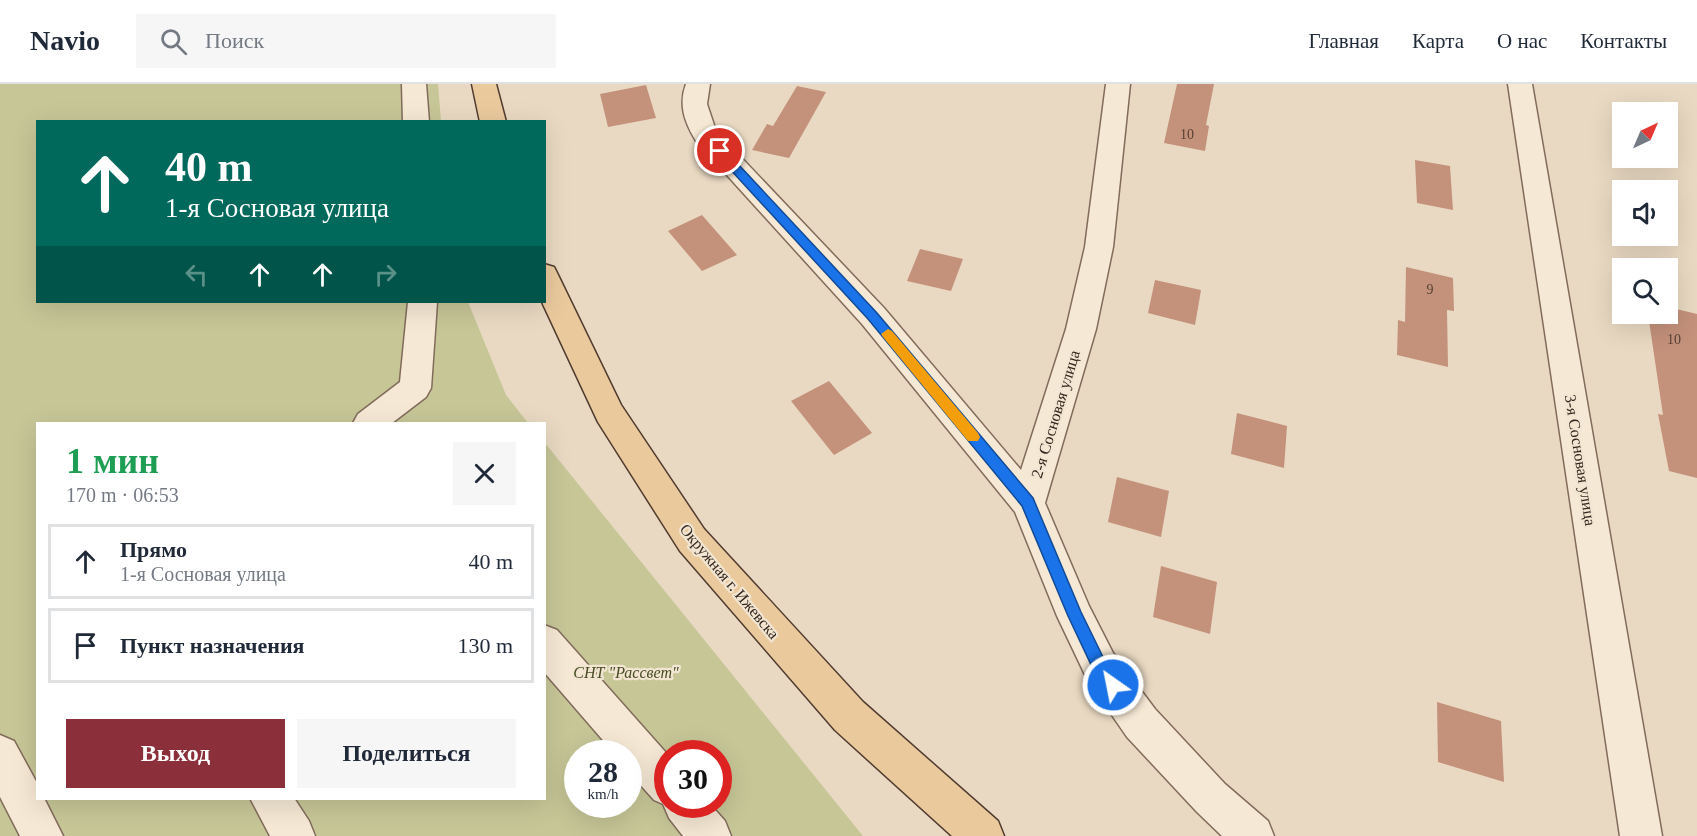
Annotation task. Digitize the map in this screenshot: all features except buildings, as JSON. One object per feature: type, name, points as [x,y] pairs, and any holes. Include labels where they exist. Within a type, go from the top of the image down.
[{"type":"main road","points":[[484,84],[493,120]]},
{"type":"main road","name":"Окружная г. Ижевска","points":[[546,279],[609,413],[692,540],[849,716],[983,836]]},
{"type":"street","points":[[414,84],[416,120]]},
{"type":"street","points":[[698,84],[693,96],[695,117],[705,135],[873,316],[1028,503],[1075,616],[1100,666],[1141,723],[1211,798],[1253,836]]},
{"type":"street","name":"2-я Сосновая улица","points":[[1028,503],[1081,329],[1099,247],[1118,84]]},
{"type":"street","name":"3-я Сосновая улица","points":[[1520,84],[1641,836]]},
{"type":"street","points":[[370,422],[415,388],[422,303]]},
{"type":"street","points":[[546,645],[654,770]]},
{"type":"street","points":[[0,756],[42,836]]},
{"type":"street","points":[[271,800],[294,836]]},
{"type":"street","points":[[695,818],[710,836]]},
{"type":"green space","name":"СНТ \"Рассвет\"","points":[[0,84],[438,84],[441,120],[36,120],[36,303],[468,303],[506,395],[527,422],[36,422],[36,800],[546,800],[546,444],[863,836],[0,836]]},
{"type":"slow traffic","points":[[888,334],[973,437]]},
{"type":"route","points":[[720,151],[873,316],[1028,503],[1075,616],[1100,666],[1113,685]]}]
